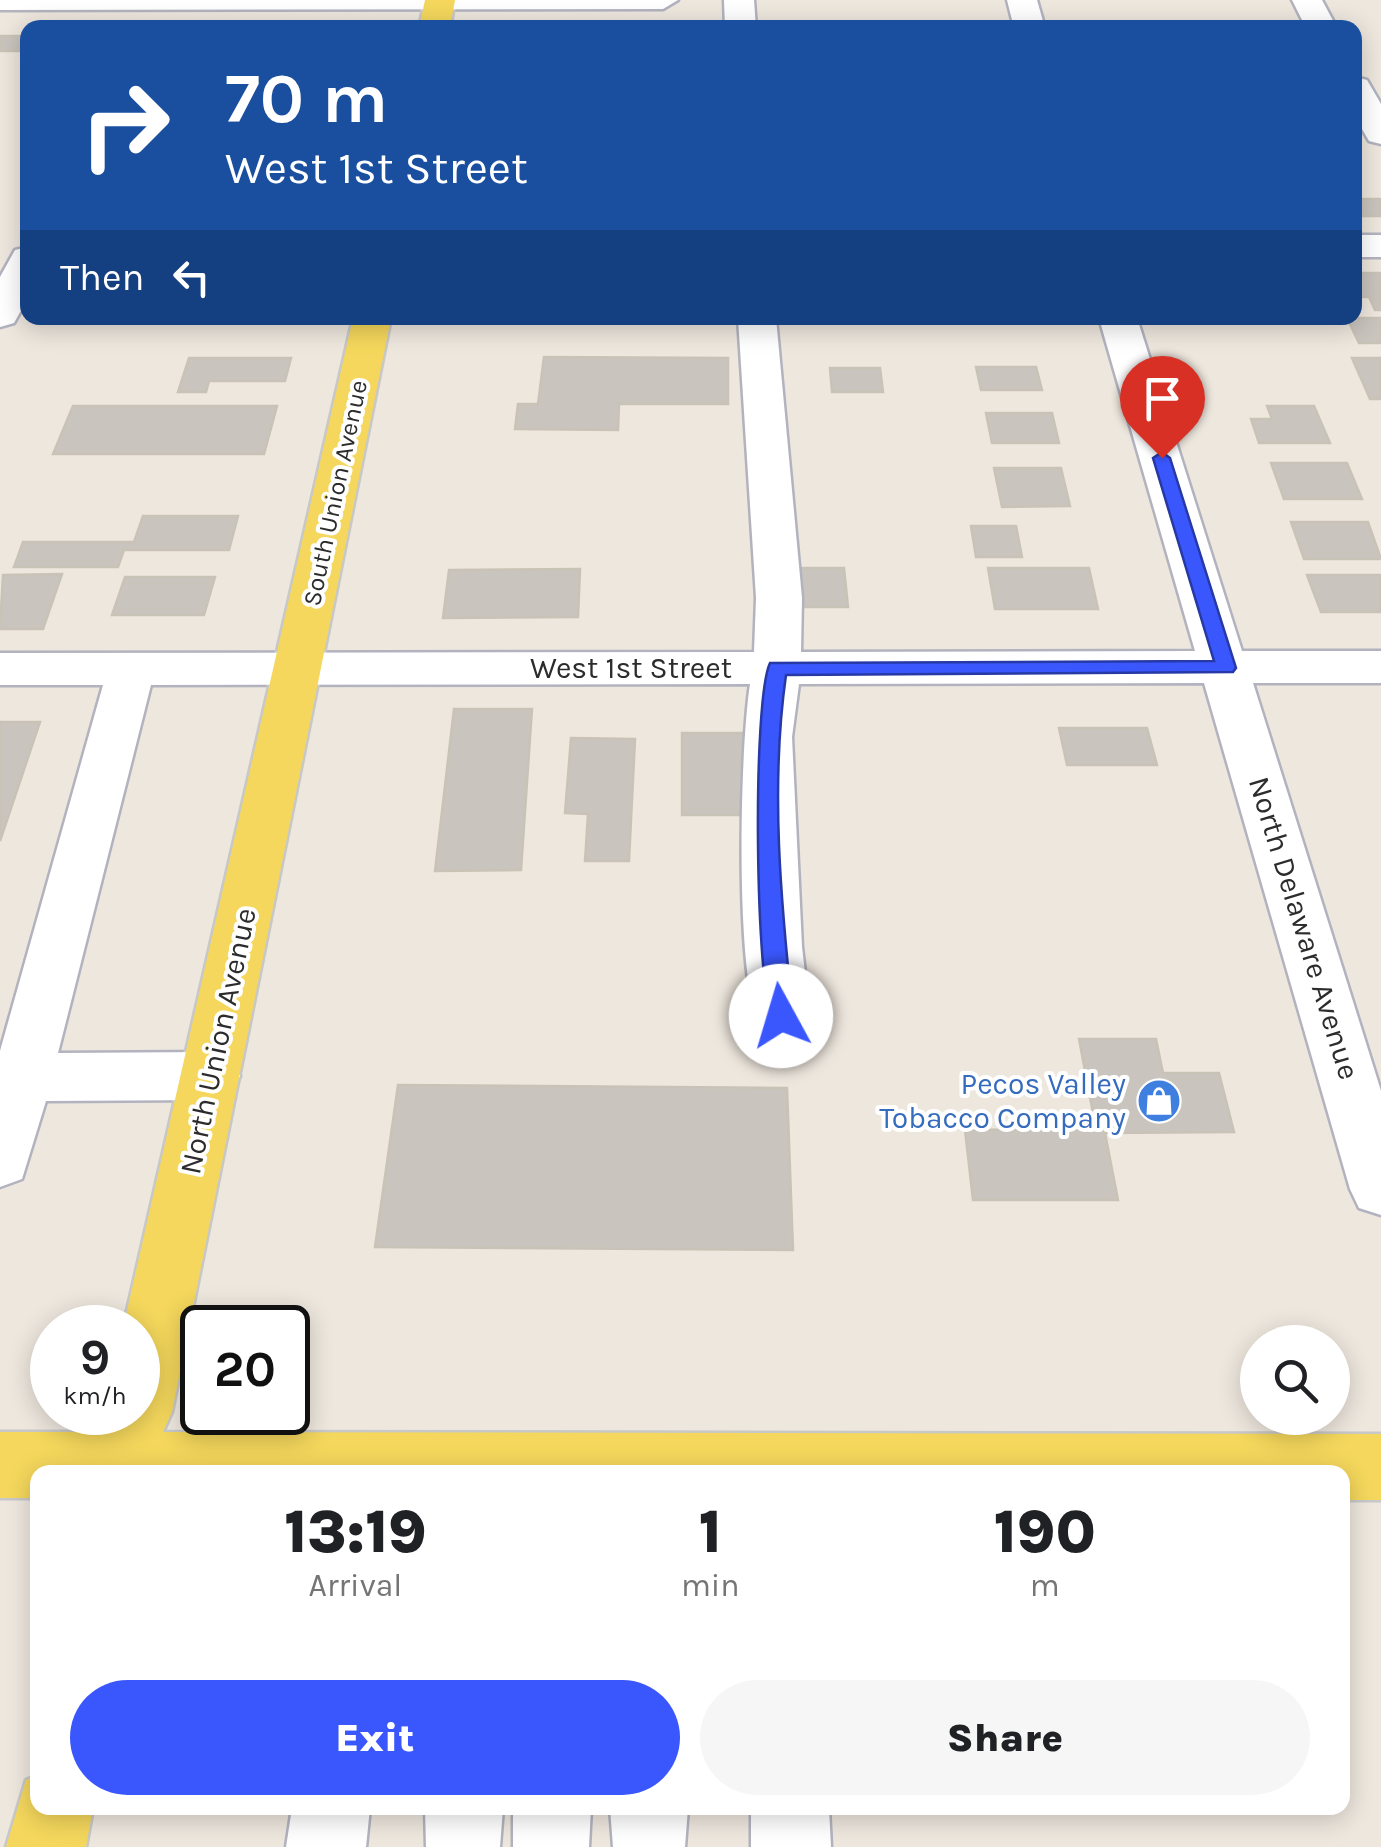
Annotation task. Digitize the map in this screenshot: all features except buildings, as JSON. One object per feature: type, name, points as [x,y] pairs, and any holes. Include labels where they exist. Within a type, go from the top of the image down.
[{"type":"main road","name":"South Union Avenue","points":[[298,669],[371,325]]},
{"type":"main road","name":"North Union Avenue","points":[[131,1440],[298,669]]},
{"type":"main road","points":[[0,1465],[131,1440],[937,1465]]},
{"type":"main road","points":[[1350,1466],[1381,1466]]},
{"type":"main road","points":[[46,1847],[53,1815]]},
{"type":"street","points":[[0,0],[663,0]]},
{"type":"street","points":[[1362,100],[1381,134]]},
{"type":"street","points":[[0,316],[20,275]]},
{"type":"street","points":[[758,325],[779,598],[777,668],[767,737],[774,947],[781,1016]]},
{"type":"street","name":"North Delaware Avenue","points":[[1120,325],[1381,1189]]},
{"type":"street","name":"West 1st Street","points":[[0,669],[1381,667]]},
{"type":"street","points":[[0,1161],[11,1077],[131,669]]},
{"type":"street","points":[[11,1077],[210,1076]]},
{"type":"street","points":[[326,1847],[330,1815]]},
{"type":"street","points":[[790,1815],[791,1847]]},
{"type":"place","name":"Pecos Valley Tobacco Company","points":[[1159,1101]]},
{"type":"route","points":[[781,1016],[774,947],[767,737],[777,668],[1226,668],[1162,458]]}]
